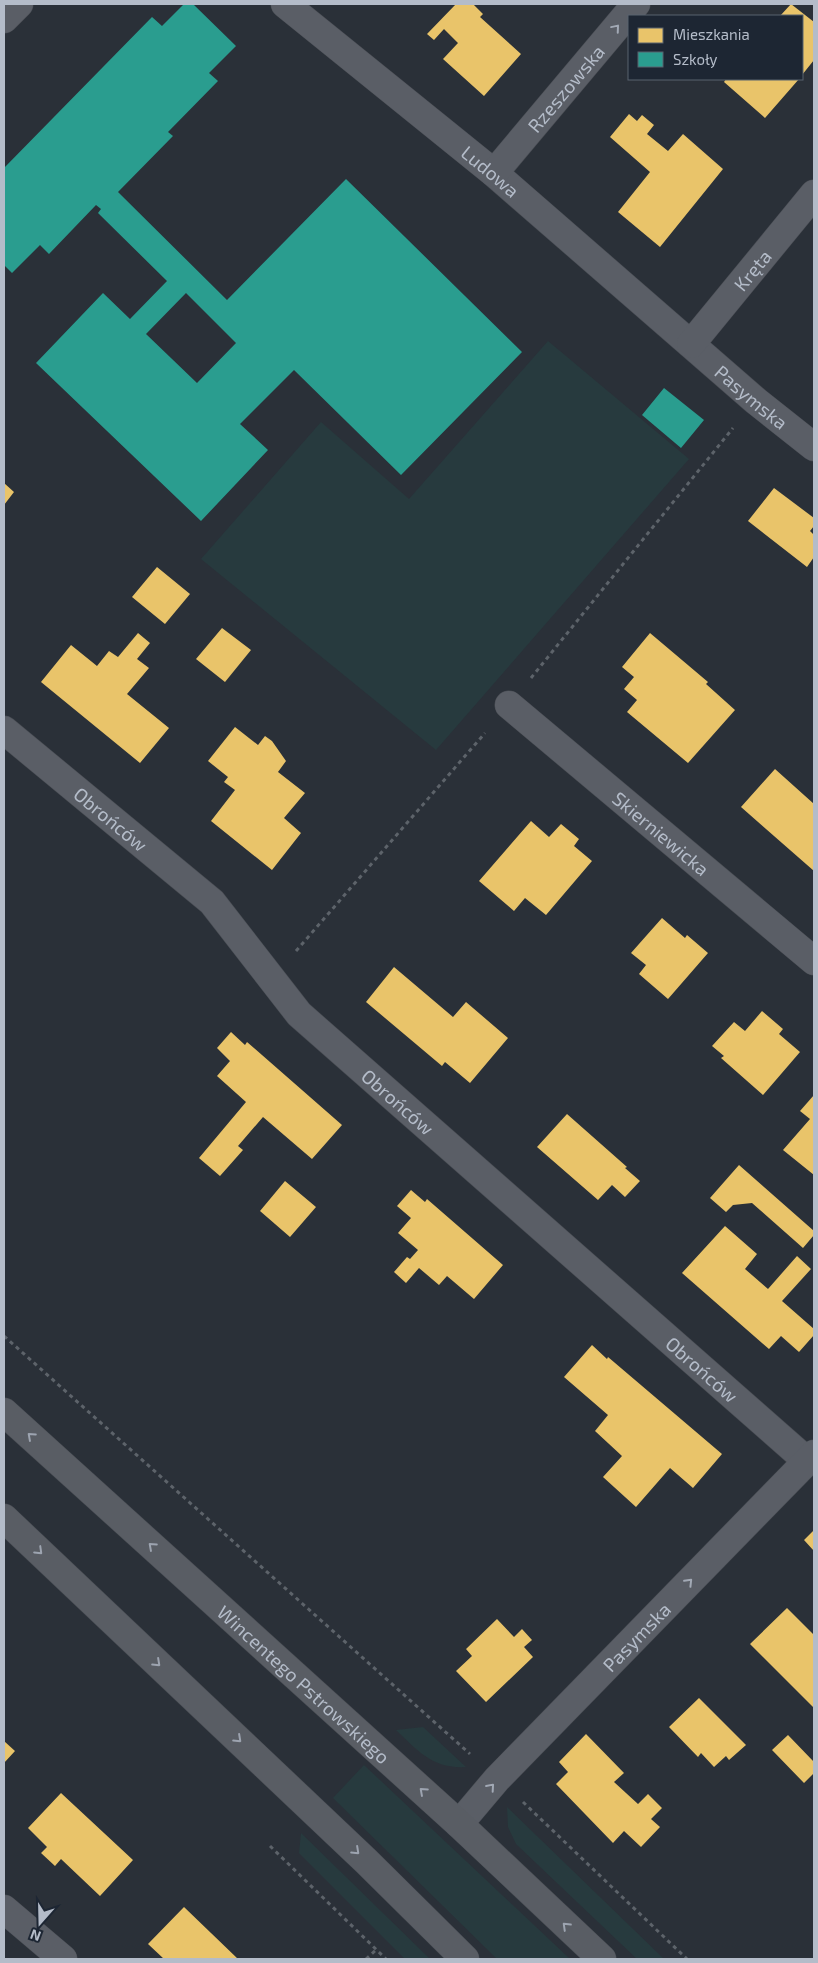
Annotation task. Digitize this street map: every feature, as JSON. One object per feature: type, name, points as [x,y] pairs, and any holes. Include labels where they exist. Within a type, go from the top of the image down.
[{"type":"main road","name":"Wincentego Pstrowskiego","points":[[4,1412],[459,1824],[602,1959]]},
{"type":"main road","points":[[4,1518],[366,1861],[465,1959]]},
{"type":"street","points":[[4,19],[18,4]]},
{"type":"street","name":"Ludowa","points":[[285,4],[494,173],[690,344]]},
{"type":"street","name":"Rzeszowska","points":[[494,173],[636,4]]},
{"type":"street","name":"Kręta","points":[[690,344],[814,194]]},
{"type":"street","name":"Pasymska","points":[[690,344],[756,401],[814,446]]},
{"type":"street","name":"Skierniewicka","points":[[508,705],[814,961]]},
{"type":"street","name":"Obrońców","points":[[4,730],[212,902],[300,1014],[811,1457]]},
{"type":"street","name":"Pasymska","points":[[459,1824],[497,1779],[811,1457]]},
{"type":"street","points":[[4,1909],[62,1959]]},
{"type":"path","points":[[295,952],[508,705],[756,401]]},
{"type":"path","points":[[4,1336],[528,1806],[687,1959]]},
{"type":"path","points":[[270,1846],[386,1959]]},
{"type":"path","points":[[366,1959],[376,1950]]},
{"type":"green space","points":[[548,341],[689,459],[436,750],[201,559],[321,422],[409,499]]},
{"type":"green space","points":[[423,1727],[466,1767],[454,1767],[435,1762],[419,1751],[396,1730]]},
{"type":"green space","points":[[364,1765],[570,1959],[497,1959],[333,1798]]},
{"type":"green space","points":[[507,1807],[664,1959],[637,1959],[516,1844],[508,1827]]},
{"type":"green space","points":[[301,1833],[430,1959],[405,1959],[299,1853]]},
{"type":"building: Mieszkania","points":[[456,4],[473,4],[483,14],[480,17],[521,54],[484,96],[443,59],[458,43],[444,29],[434,40],[427,34]]},
{"type":"building: Mieszkania","points":[[791,4],[814,22],[814,60],[803,74],[803,15],[781,15]]},
{"type":"building: Mieszkania","points":[[725,80],[798,80],[765,118],[724,82]]},
{"type":"building: Mieszkania","points":[[629,114],[637,121],[642,115],[654,125],[647,134],[668,151],[683,134],[723,169],[660,247],[618,212],[650,172],[610,137]]},
{"type":"building: Mieszkania","points":[[4,483],[14,492],[4,505]]},
{"type":"building: Mieszkania","points":[[774,488],[814,518],[814,526],[810,531],[814,535],[814,557],[807,567],[748,521]]},
{"type":"building: Mieszkania","points":[[157,567],[190,594],[165,624],[132,597]]},
{"type":"building: Mieszkania","points":[[222,628],[251,650],[225,682],[196,659]]},
{"type":"building: Mieszkania","points":[[138,633],[150,643],[137,659],[149,668],[127,694],[169,728],[140,763],[41,682],[71,645],[97,666],[109,651],[118,657]]},
{"type":"building: Mieszkania","points":[[650,633],[708,682],[706,684],[735,710],[688,763],[627,712],[637,700],[624,689],[634,677],[622,667]]},
{"type":"building: Mieszkania","points":[[235,727],[258,745],[265,736],[272,741],[286,761],[278,772],[305,793],[284,818],[301,833],[272,870],[211,821],[235,790],[224,782],[228,777],[208,761]]},
{"type":"building: Mieszkania","points":[[775,769],[814,804],[814,871],[741,807]]},
{"type":"building: Mieszkania","points":[[531,821],[549,837],[561,824],[579,839],[574,846],[592,861],[546,915],[525,898],[514,911],[479,881]]},
{"type":"building: Mieszkania","points":[[662,918],[685,938],[687,935],[708,953],[668,999],[639,974],[646,965],[631,953]]},
{"type":"building: Mieszkania","points":[[394,967],[453,1017],[466,1002],[508,1038],[470,1083],[445,1062],[442,1066],[366,1002]]},
{"type":"building: Mieszkania","points":[[762,1011],[783,1029],[779,1034],[800,1052],[763,1095],[721,1058],[724,1056],[712,1046],[734,1022],[745,1031]]},
{"type":"building: Mieszkania","points":[[231,1032],[245,1045],[247,1042],[342,1125],[312,1159],[263,1117],[238,1146],[243,1150],[220,1176],[199,1158],[246,1102],[217,1076],[230,1061],[217,1048]]},
{"type":"building: Mieszkania","points":[[814,1095],[814,1175],[783,1150],[810,1119],[800,1111]]},
{"type":"building: Mieszkania","points":[[567,1114],[627,1167],[625,1168],[640,1181],[625,1197],[612,1185],[598,1200],[537,1147]]},
{"type":"building: Mieszkania","points":[[739,1165],[814,1231],[814,1235],[803,1248],[752,1203],[733,1205],[726,1212],[710,1198]]},
{"type":"building: Mieszkania","points":[[285,1181],[316,1207],[290,1237],[260,1211]]},
{"type":"building: Mieszkania","points":[[411,1190],[425,1202],[427,1199],[503,1265],[474,1299],[447,1276],[439,1285],[419,1268],[406,1283],[394,1272],[407,1257],[410,1259],[418,1250],[398,1233],[411,1218],[397,1206]]},
{"type":"building: Mieszkania","points":[[725,1226],[757,1254],[745,1269],[768,1289],[797,1256],[811,1269],[782,1301],[814,1329],[814,1335],[799,1352],[781,1336],[769,1349],[682,1273]]},
{"type":"building: Mieszkania","points":[[592,1345],[722,1454],[693,1488],[670,1468],[636,1507],[603,1477],[622,1456],[595,1431],[608,1415],[564,1377]]},
{"type":"building: Mieszkania","points":[[814,1530],[814,1551],[804,1540]]},
{"type":"building: Mieszkania","points":[[787,1608],[814,1635],[814,1708],[750,1644]]},
{"type":"building: Mieszkania","points":[[497,1619],[514,1637],[522,1629],[532,1640],[524,1647],[533,1657],[486,1702],[456,1671],[472,1656],[466,1649]]},
{"type":"building: Mieszkania","points":[[699,1698],[746,1745],[729,1760],[726,1756],[714,1767],[701,1753],[698,1757],[669,1727]]},
{"type":"building: Mieszkania","points":[[586,1734],[624,1773],[614,1782],[638,1804],[648,1794],[662,1808],[651,1819],[660,1827],[641,1847],[624,1831],[613,1843],[556,1784],[568,1772],[559,1762]]},
{"type":"building: Mieszkania","points":[[788,1735],[814,1762],[814,1773],[804,1783],[772,1750]]},
{"type":"building: Mieszkania","points":[[4,1741],[15,1751],[4,1763]]},
{"type":"building: Mieszkania","points":[[61,1793],[133,1860],[100,1896],[61,1859],[55,1866],[41,1853],[47,1847],[28,1828]]},
{"type":"building: Mieszkania","points":[[184,1907],[238,1959],[164,1959],[148,1944]]},
{"type":"building: Szkoły","points":[[184,4],[193,4],[236,46],[209,73],[218,81],[168,132],[173,136],[118,192],[227,300],[346,179],[522,352],[401,475],[294,370],[240,424],[268,450],[201,521],[36,363],[103,293],[130,319],[167,281],[98,213],[101,209],[96,205],[49,254],[40,245],[12,273],[4,265],[4,168],[152,17],[162,26]],"holes":[[[186,293],[236,343],[197,383],[146,334]]]},
{"type":"building: Szkoły","points":[[664,388],[704,420],[681,448],[642,415]]}]
